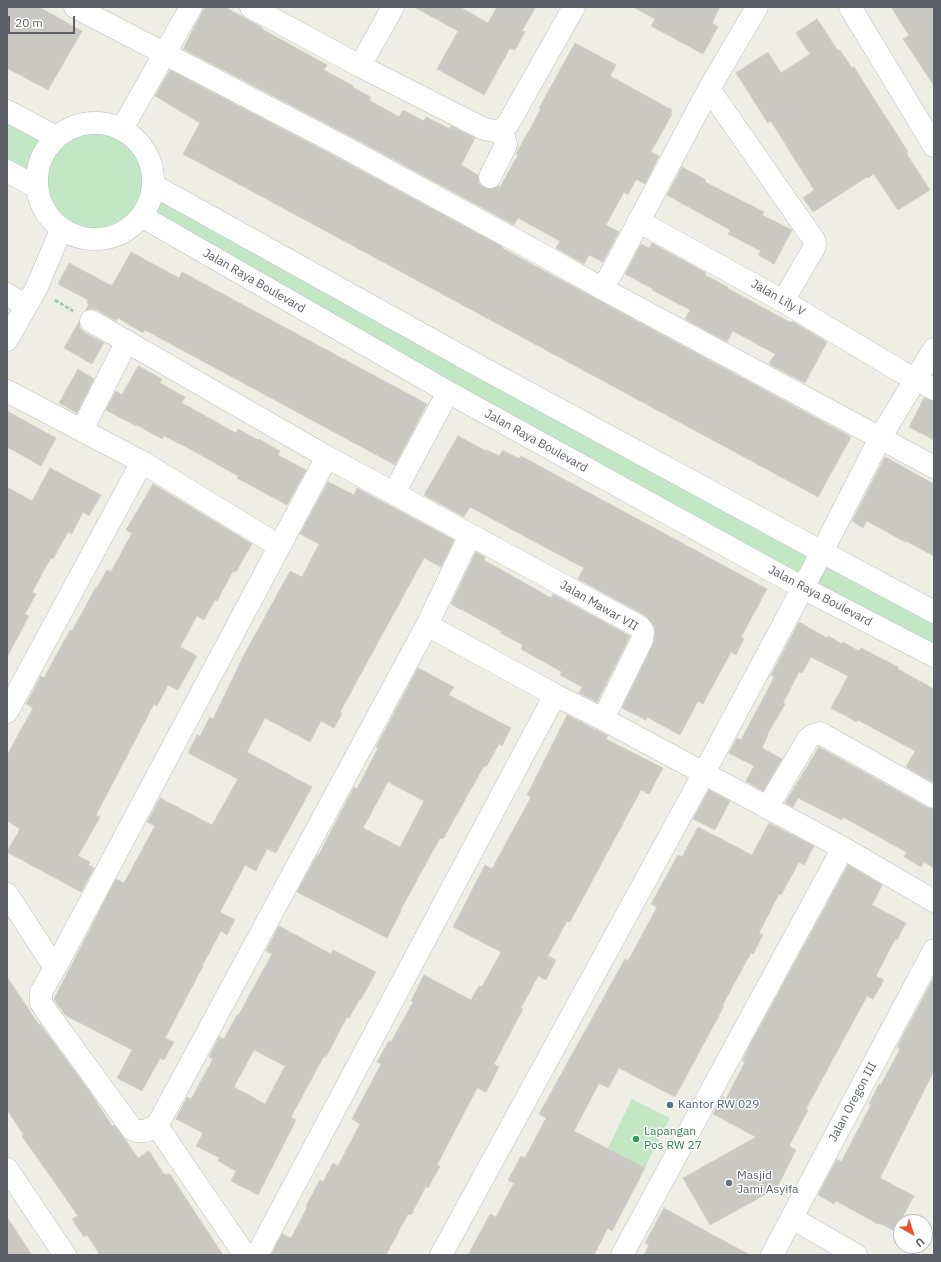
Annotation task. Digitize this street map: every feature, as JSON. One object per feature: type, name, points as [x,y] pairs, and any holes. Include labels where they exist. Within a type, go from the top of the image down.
[{"type":"street","points":[[75,7],[164,52],[214,80],[360,156],[539,252],[603,289],[934,466]]},
{"type":"street","points":[[123,127],[164,52],[191,7]]},
{"type":"street","points":[[251,7],[360,66],[484,129],[495,131],[502,130],[508,124],[574,7]]},
{"type":"street","points":[[360,66],[393,7]]},
{"type":"street","points":[[603,289],[709,89],[757,7]]},
{"type":"street","points":[[850,7],[934,146]]},
{"type":"street","points":[[709,89],[814,240],[814,248],[783,301]]},
{"type":"street","points":[[7,111],[56,137]]},
{"type":"street","points":[[100,121],[123,127],[148,152],[155,186],[143,217],[119,236],[89,240],[61,230],[44,211],[36,187],[40,160],[56,137],[76,125],[100,121]]},
{"type":"street","points":[[490,177],[506,146],[502,130]]},
{"type":"street","points":[[7,171],[36,187]]},
{"type":"street","points":[[155,186],[479,366],[934,612]]},
{"type":"street","name":"Jalan Raya Boulevard","points":[[143,217],[448,392],[803,588],[934,656]]},
{"type":"street","name":"Jalan Lily V","points":[[638,221],[783,301],[900,371],[925,384]]},
{"type":"street","points":[[7,340],[31,298],[61,230]]},
{"type":"street","points":[[7,294],[31,298]]},
{"type":"street","points":[[91,321],[327,457],[470,535],[427,625],[158,1126],[145,1131],[137,1131],[132,1129],[49,1015],[42,1003],[41,992],[327,457]]},
{"type":"street","points":[[82,430],[127,342]]},
{"type":"street","points":[[441,1255],[704,773],[822,552],[880,438],[925,384],[934,348]]},
{"type":"street","points":[[7,391],[142,462],[280,546]]},
{"type":"street","points":[[394,493],[448,392]]},
{"type":"street","points":[[7,712],[142,462]]},
{"type":"street","name":"Jalan Mawar VII","points":[[470,535],[640,627],[643,632],[642,640],[602,719]]},
{"type":"street","points":[[427,625],[842,848],[934,901]]},
{"type":"street","points":[[257,1255],[555,695]]},
{"type":"street","points":[[767,808],[808,739],[813,735],[820,733],[934,797]]},
{"type":"street","points":[[622,1255],[842,848]]},
{"type":"street","points":[[7,894],[55,968]]},
{"type":"street","name":"Jalan Oregon III","points":[[772,1255],[934,950]]},
{"type":"street","points":[[158,1126],[245,1255]]},
{"type":"street","points":[[8,1173],[65,1255]]},
{"type":"street","points":[[792,1218],[856,1255]]},
{"type":"path","points":[[31,298],[91,321]]},
{"type":"green space","points":[[7,111],[55,137],[76,125],[100,121],[123,127],[148,152],[155,186],[934,612],[934,656],[143,217],[119,236],[89,240],[61,230],[44,211],[36,187],[7,171]]},
{"type":"green space","name":"Lapangan Pos RW 27","points":[[632,1099],[670,1118],[639,1179],[602,1160]]},
{"type":"building","points":[[7,7],[39,7],[82,31],[48,90],[7,68]]},
{"type":"building","points":[[205,7],[225,7],[263,28],[262,29],[327,65],[324,70],[371,97],[369,100],[399,117],[403,110],[424,121],[426,117],[450,129],[451,126],[475,138],[461,165],[478,175],[479,184],[485,188],[491,189],[498,186],[500,187],[541,109],[539,108],[575,43],[616,65],[610,76],[672,110],[669,116],[672,114],[651,152],[659,156],[645,184],[636,179],[628,195],[624,192],[606,225],[619,232],[603,262],[589,255],[584,264],[556,248],[560,241],[518,218],[514,225],[352,137],[183,49]]},
{"type":"building","points":[[414,7],[460,7],[488,23],[497,7],[536,7],[522,31],[525,32],[515,50],[510,48],[484,95],[437,69],[458,31]]},
{"type":"building","points":[[633,7],[720,7],[712,23],[718,27],[703,54],[651,26],[655,19]]},
{"type":"building","points":[[891,7],[934,7],[934,86],[903,39],[909,35]]},
{"type":"building","points":[[817,19],[838,51],[840,50],[852,68],[854,67],[908,152],[906,153],[930,190],[898,210],[874,174],[813,212],[803,198],[814,190],[771,121],[768,123],[736,73],[768,52],[781,73],[810,54],[796,33]]},
{"type":"building","points":[[170,70],[340,159],[851,437],[818,497],[183,154],[200,123],[155,96]]},
{"type":"building","points":[[682,167],[706,180],[705,182],[764,212],[762,215],[792,230],[774,264],[758,255],[761,251],[728,234],[730,230],[667,195]]},
{"type":"building","points":[[652,243],[706,273],[705,275],[728,287],[727,288],[791,323],[792,321],[827,342],[805,383],[769,364],[775,354],[733,331],[727,342],[685,319],[690,310],[625,274],[641,244],[649,248]]},
{"type":"building","points":[[131,252],[179,278],[182,272],[427,404],[395,465],[145,330],[143,333],[118,318],[116,321],[97,310],[86,310],[89,304],[87,303],[88,300],[58,284],[69,263],[112,286]]},
{"type":"building","points":[[79,322],[80,328],[84,332],[104,343],[92,364],[64,348]]},
{"type":"building","points":[[138,366],[162,379],[160,383],[185,397],[182,403],[236,433],[238,429],[258,440],[259,439],[280,451],[278,455],[306,470],[287,505],[237,478],[238,476],[190,449],[164,436],[162,439],[106,410],[116,391],[122,395]]},
{"type":"building","points":[[78,369],[94,379],[77,413],[59,403]]},
{"type":"building","points":[[924,398],[934,401],[934,440],[909,427]]},
{"type":"building","points":[[7,411],[56,438],[41,466],[7,447]]},
{"type":"building","points":[[458,436],[486,451],[487,450],[499,456],[503,450],[519,459],[521,456],[767,589],[741,637],[744,639],[736,655],[731,652],[703,704],[698,701],[680,735],[647,717],[646,720],[622,708],[654,642],[654,626],[646,616],[578,579],[584,568],[470,507],[464,517],[424,495]]},
{"type":"building","points":[[885,457],[934,484],[934,556],[867,521],[863,528],[852,521]]},
{"type":"building","points":[[50,468],[101,495],[89,516],[83,512],[72,534],[68,532],[53,559],[51,558],[32,592],[36,594],[25,614],[29,616],[7,657],[7,487],[32,501]]},
{"type":"building","points":[[328,482],[354,495],[357,488],[454,540],[441,567],[424,558],[340,712],[342,713],[334,728],[321,721],[310,742],[265,718],[247,752],[312,787],[276,853],[267,849],[256,871],[245,865],[220,912],[235,920],[227,935],[221,931],[165,1038],[174,1042],[164,1060],[160,1058],[142,1091],[117,1078],[132,1050],[65,1015],[54,999],[116,879],[124,883],[155,826],[147,822],[160,798],[212,825],[238,779],[188,753],[197,735],[200,736],[210,717],[213,719],[244,655],[290,571],[302,577],[319,544],[300,534]]},
{"type":"building","points":[[153,484],[252,544],[236,572],[233,571],[217,601],[215,600],[204,620],[197,616],[180,647],[197,656],[178,690],[168,685],[157,706],[154,704],[96,815],[100,817],[78,856],[90,862],[88,865],[94,868],[81,892],[7,852],[20,829],[7,821],[7,755],[33,708],[26,704],[41,676],[44,678],[70,630],[72,631],[107,570],[111,572],[132,533],[126,530]]},
{"type":"building","points":[[476,552],[485,557],[484,560],[551,598],[553,594],[630,636],[597,702],[579,693],[582,687],[560,675],[562,672],[521,649],[523,645],[500,633],[501,631],[451,604]]},
{"type":"building","points":[[799,622],[827,638],[828,636],[842,644],[843,642],[859,651],[861,648],[898,667],[898,669],[934,689],[934,783],[906,767],[915,751],[858,720],[857,722],[831,708],[848,676],[811,657],[802,673],[799,672],[783,703],[785,704],[767,735],[762,748],[782,759],[763,791],[746,781],[754,766],[729,753],[737,738],[741,740],[774,677],[771,675]]},
{"type":"building","points":[[418,668],[454,687],[449,695],[511,728],[502,746],[499,744],[486,767],[484,766],[443,839],[440,838],[387,938],[297,892],[317,855],[318,856],[354,787],[357,789],[378,748],[376,747]],"holes":[[[388,782],[424,801],[400,847],[363,828]]]},
{"type":"building","points":[[567,715],[608,736],[606,739],[663,768],[649,794],[641,790],[570,922],[567,921],[548,956],[556,960],[546,980],[538,976],[521,1008],[523,1009],[494,1064],[499,1067],[486,1092],[477,1088],[437,1165],[440,1166],[428,1188],[426,1186],[411,1215],[408,1214],[386,1255],[271,1255],[282,1234],[291,1238],[320,1180],[323,1182],[333,1163],[338,1166],[360,1124],[352,1119],[381,1064],[377,1062],[389,1041],[391,1042],[413,1002],[411,1001],[424,975],[471,1000],[479,986],[482,987],[501,952],[453,927],[485,865],[492,869],[531,797],[527,795]]},
{"type":"building","points":[[819,747],[928,808],[934,809],[934,868],[924,862],[921,867],[904,857],[906,852],[843,817],[842,820],[798,798],[793,807],[785,803]]},
{"type":"building","points":[[709,790],[730,801],[715,830],[693,819]]},
{"type":"building","points":[[769,823],[814,846],[804,865],[799,862],[781,895],[779,894],[759,933],[763,935],[753,954],[751,953],[741,971],[675,1097],[619,1068],[608,1088],[599,1083],[574,1131],[645,1168],[612,1231],[608,1228],[594,1255],[468,1255],[490,1214],[496,1217],[514,1183],[508,1180],[521,1156],[525,1158],[546,1118],[539,1114],[625,959],[628,961],[657,907],[651,904],[678,855],[682,857],[698,827],[752,855]]},
{"type":"building","points":[[848,865],[882,885],[872,905],[906,923],[897,940],[895,939],[876,976],[884,980],[873,999],[867,996],[806,1109],[808,1110],[789,1146],[796,1150],[777,1188],[710,1225],[683,1178],[756,1137],[713,1114],[722,1097],[726,1099],[745,1062],[742,1061],[751,1043]]},
{"type":"building","points":[[279,926],[331,954],[333,950],[376,972],[349,1018],[347,1017],[326,1057],[324,1056],[291,1117],[296,1120],[258,1195],[231,1181],[236,1171],[218,1161],[220,1158],[196,1146],[203,1133],[176,1119],[187,1097],[191,1099],[213,1059],[209,1057],[219,1037],[224,1039],[272,954],[266,951]],"holes":[[[254,1050],[285,1066],[265,1104],[234,1087]]]},
{"type":"building","points":[[7,977],[39,1025],[40,1024],[90,1092],[112,1126],[114,1125],[138,1158],[149,1151],[164,1174],[170,1174],[223,1255],[100,1255],[87,1235],[84,1237],[72,1219],[78,1216],[22,1136],[24,1135],[7,1110]]},
{"type":"building","points":[[934,977],[934,1071],[880,1178],[914,1196],[904,1214],[893,1214],[893,1230],[879,1223],[878,1224],[836,1201],[834,1204],[818,1195],[837,1159],[841,1162],[871,1105],[869,1104],[879,1084],[881,1085],[900,1049],[897,1047]]},
{"type":"building","points":[[664,1208],[750,1255],[644,1255],[649,1245],[645,1243]]},
{"type":"building","points":[[7,1217],[32,1255],[7,1255]]},
{"type":"place","name":"Kantor RW 029","points":[[670,1105]]},
{"type":"place","name":"Lapangan Pos RW 27","points":[[636,1139]]},
{"type":"place","name":"Masjid Jami Asyifa","points":[[729,1183]]}]
